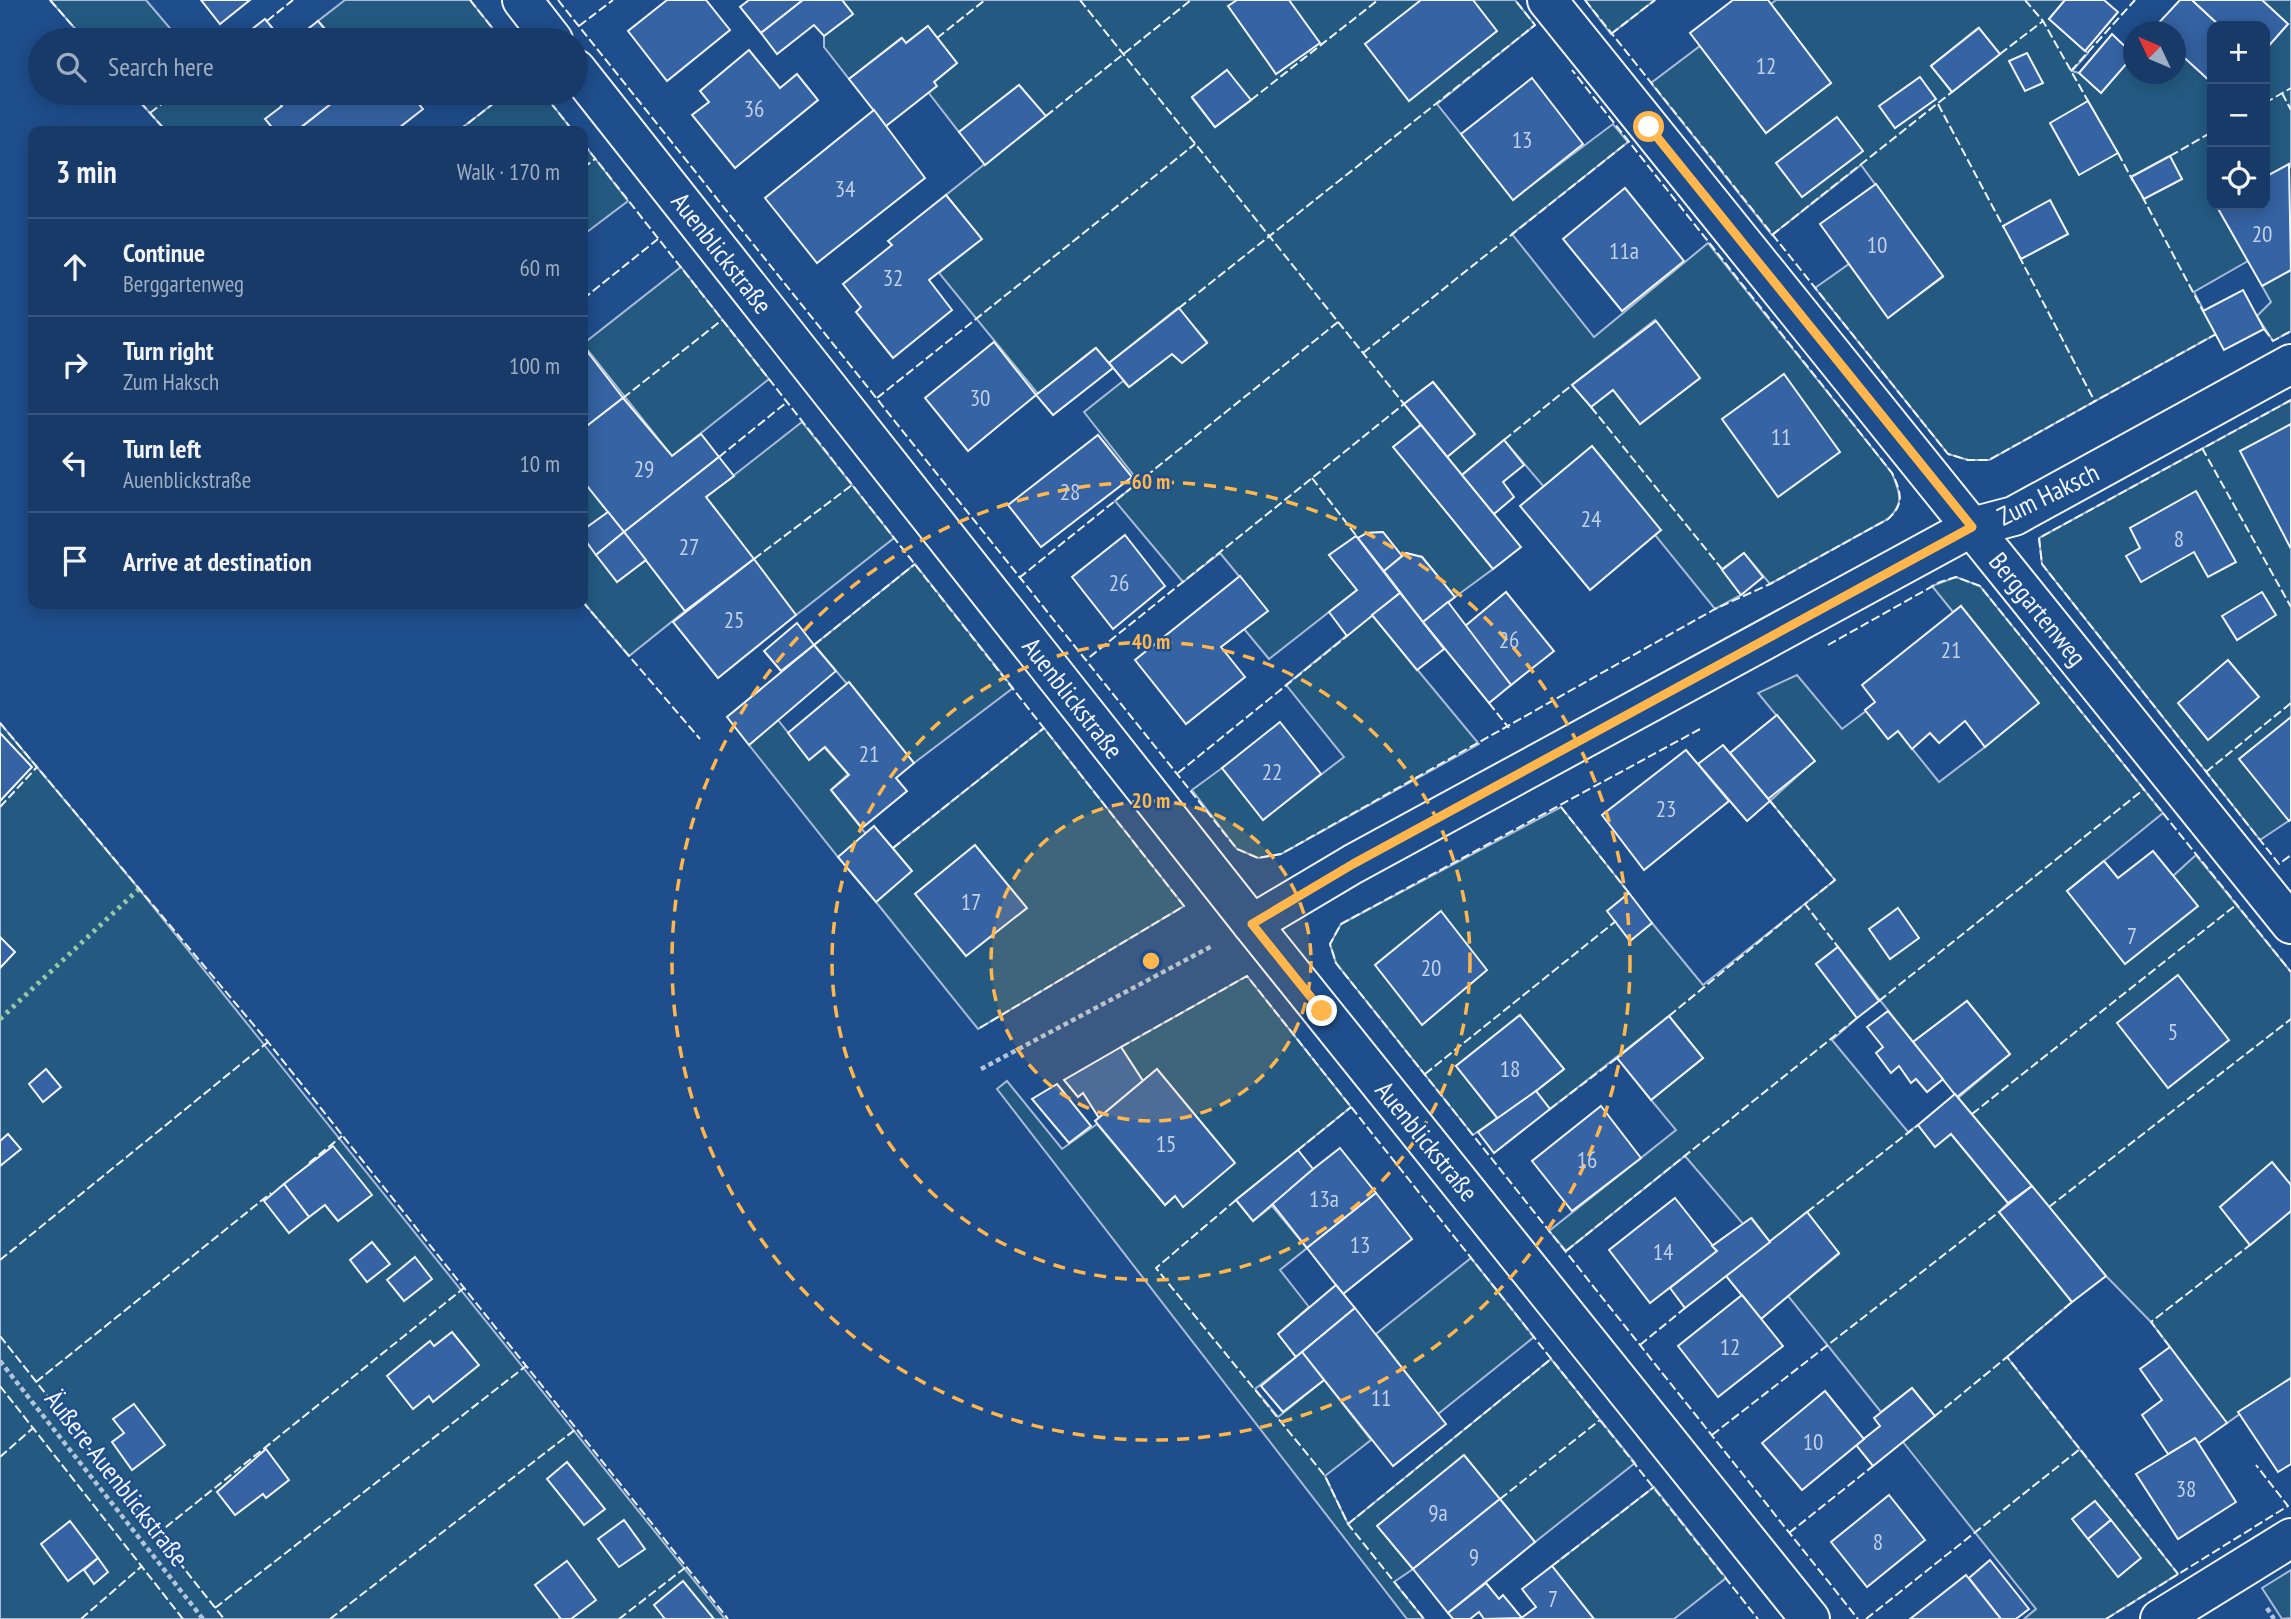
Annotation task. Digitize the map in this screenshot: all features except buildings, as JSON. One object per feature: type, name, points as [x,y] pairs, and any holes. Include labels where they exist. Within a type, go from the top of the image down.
[{"type":"street","points":[[522,0],[544,28]]},
{"type":"street","name":"Berggartenweg","points":[[1547,0],[2291,924]]},
{"type":"street","name":"Auenblickstraße","points":[[588,84],[1252,924],[1810,1619]]},
{"type":"street","name":"Zum Haksch","points":[[1252,924],[1353,864],[1972,527],[2014,516],[2291,364]]},
{"type":"street","points":[[2160,1619],[2291,1538]]},
{"type":"path","points":[[981,1069],[1252,924]]},
{"type":"path","name":"Äußere Auenblickstraße","points":[[0,1362],[203,1619]]},
{"type":"shaded area","points":[[50,0],[146,0],[170,28],[74,28]]},
{"type":"shaded area","points":[[345,0],[470,0],[492,28],[324,28],[318,21]]},
{"type":"shaded area","points":[[842,0],[1515,0],[1535,25],[1437,104],[1513,199],[1613,124],[1628,142],[1512,234],[1594,337],[1708,243],[1892,473],[1899,492],[1897,508],[1888,519],[1770,584],[1744,553],[1722,569],[1741,595],[1715,609],[1655,535],[1661,530],[1544,487],[1504,440],[1462,475],[1447,457],[1475,434],[1433,382],[1404,404],[1421,424],[1394,447],[1493,569],[1455,597],[1422,557],[1406,553],[1402,556],[1383,532],[1367,533],[1358,538],[1356,536],[1329,555],[1357,590],[1269,659],[1244,629],[1267,610],[1220,553],[1183,582],[1115,501],[1139,482],[1084,412],[1123,381],[1129,387],[1172,354],[1182,363],[1207,342],[1178,308],[1109,363],[1095,348],[1038,394],[939,273],[981,239],[946,195],[1045,116],[1019,85],[959,132],[928,92],[934,82],[957,63],[928,26],[906,43],[901,38],[849,79],[824,47],[824,36],[853,14]],"holes":[[[1227,70],[1250,101],[1215,127],[1192,98]],[[1655,320],[1700,378],[1640,424],[1613,390],[1591,407],[1572,385]]]},
{"type":"shaded area","points":[[1585,0],[1655,0],[1611,34]]},
{"type":"shaded area","points":[[1776,0],[2065,0],[2049,19],[2088,53],[2072,71],[2079,73],[2101,92],[2123,67],[2123,84],[2186,84],[2186,59],[2207,78],[2207,210],[2219,210],[2248,261],[2194,292],[2216,334],[1989,460],[1968,460],[1948,454],[1815,288],[1849,264],[1888,317],[1943,277],[1861,165],[1772,235],[1651,83],[1700,46],[1766,133],[1831,83],[1771,4]],"holes":[[[1978,28],[2000,54],[1952,92],[1931,66]],[[2088,101],[2117,153],[2079,174],[2051,124]],[[2169,156],[2182,179],[2144,199],[2131,177]],[[2050,201],[2068,234],[2021,259],[2004,226]]]},
{"type":"shaded area","points":[[2262,0],[2291,0],[2291,167],[2289,164],[2270,174],[2270,44],[2288,24]]},
{"type":"shaded area","points":[[143,105],[282,106],[266,119],[271,126],[162,126]]},
{"type":"shaded area","points":[[492,105],[552,105],[569,126],[464,126]]},
{"type":"shaded area","points":[[588,149],[628,201],[588,231]]},
{"type":"shaded area","points":[[681,267],[769,379],[672,456],[588,350],[588,340]]},
{"type":"shaded area","points":[[2291,270],[2291,331],[2273,341],[2257,316],[2271,302],[2262,286]]},
{"type":"shaded area","points":[[2291,400],[2291,717],[2240,759],[2290,820],[2260,840],[2042,564],[2039,538]]},
{"type":"shaded area","points":[[802,422],[894,538],[796,615],[706,497]]},
{"type":"shaded area","points":[[588,486],[608,512],[588,526]]},
{"type":"shaded area","points":[[588,543],[617,581],[646,560],[685,611],[629,656],[588,608]]},
{"type":"shaded area","points":[[915,564],[1013,688],[914,763],[814,645]]},
{"type":"shaded area","points":[[1956,577],[1980,586],[2163,813],[2067,891],[2125,963],[2173,876],[2196,855],[2291,972],[2291,1185],[2272,1163],[2220,1207],[2250,1245],[2291,1211],[2291,1378],[2227,1423],[2151,1322],[2106,1276],[1958,1098],[2010,1054],[1967,1001],[1913,1042],[1838,947],[1816,964],[1857,1018],[1832,1040],[1908,1132],[1918,1125],[1935,1146],[1951,1134],[2008,1203],[1999,1212],[2072,1302],[2007,1357],[2178,1574],[2106,1619],[2024,1619],[2036,1609],[1903,1442],[1934,1416],[1912,1388],[1881,1412],[1788,1296],[1839,1254],[1807,1212],[1770,1242],[1752,1218],[1743,1224],[1685,1156],[1566,1251],[1549,1231],[1676,1130],[1651,1100],[1703,1058],[1669,1016],[1550,1109],[1536,1091],[1564,1069],[1520,1015],[1456,1066],[1497,1118],[1473,1135],[1336,963],[1330,944],[1341,924],[1561,807],[1629,893],[1631,940],[1652,923],[1703,985],[1835,880],[1770,801],[1814,761],[1758,693],[1797,675],[1842,729],[1866,711],[1888,738],[1898,731],[1939,782],[1985,747],[1961,606],[1953,612],[1932,586]]},
{"type":"shaded area","points":[[1372,615],[1479,744],[1281,854],[1258,858],[1237,849],[1192,790],[1222,768],[1263,819],[1344,757],[1286,685]]},
{"type":"shaded area","points":[[778,720],[809,759],[824,747],[848,774],[831,790],[866,834],[838,857],[749,745]]},
{"type":"shaded area","points":[[0,723],[139,889],[725,1619],[0,1619]]},
{"type":"shaded area","points":[[1044,728],[1184,906],[978,1029],[876,902],[911,871],[893,848]]},
{"type":"shaded area","points":[[1247,976],[1351,1107],[1236,1200],[1253,1221],[1272,1206],[1307,1248],[1280,1270],[1309,1307],[1278,1334],[1296,1357],[1255,1389],[1278,1417],[1324,1380],[1371,1440],[1325,1476],[1348,1524],[1551,1359],[1635,1463],[1535,1542],[1464,1456],[1378,1526],[1413,1569],[1394,1582],[1424,1619],[1407,1619],[997,1089],[1007,1081],[1062,1149],[1097,1124],[1165,1205],[1175,1196],[1183,1206],[1143,1081],[1121,1047]]},
{"type":"shaded area","points":[[1471,1258],[1534,1337],[1438,1414],[1376,1334]]},
{"type":"shaded area","points":[[1654,1487],[1726,1578],[1674,1619],[1594,1619],[1552,1566]]},
{"type":"shaded area","points":[[2291,1570],[2291,1618],[2282,1619],[2262,1588]]},
{"type":"hedge","points":[[0,1019],[139,889]]},
{"type":"fence","points":[[50,0],[74,28]]},
{"type":"fence","points":[[267,21],[293,0]]},
{"type":"fence","points":[[470,0],[492,28]]},
{"type":"fence","points":[[558,0],[580,28]]},
{"type":"fence","points":[[579,26],[613,0]]},
{"type":"fence","points":[[937,38],[985,0]]},
{"type":"fence","points":[[1080,0],[1404,404],[1086,660]]},
{"type":"fence","points":[[1046,116],[1191,0]]},
{"type":"fence","points":[[1251,100],[1378,0]]},
{"type":"fence","points":[[1179,308],[1535,25],[1515,0]]},
{"type":"fence","points":[[1585,0],[1948,454],[1968,460],[1989,460],[2216,334]]},
{"type":"fence","points":[[1611,34],[1655,0]]},
{"type":"fence","points":[[2025,0],[2043,21],[2088,101]]},
{"type":"fence","points":[[2071,71],[2135,0]]},
{"type":"fence","points":[[2000,54],[2043,21]]},
{"type":"fence","points":[[588,38],[1237,849],[1258,858],[1281,854],[1715,609],[1770,584],[1888,519],[1899,503],[1898,486],[1892,473],[1572,70]]},
{"type":"fence","points":[[2270,100],[2291,88]]},
{"type":"fence","points":[[1772,235],[1952,92]]},
{"type":"fence","points":[[2282,93],[2291,110]]},
{"type":"fence","points":[[1938,104],[2004,228]]},
{"type":"fence","points":[[143,105],[162,126]]},
{"type":"fence","points":[[150,113],[160,105]]},
{"type":"fence","points":[[464,126],[492,105]]},
{"type":"fence","points":[[552,105],[569,126]]},
{"type":"fence","points":[[2170,156],[2207,135]]},
{"type":"fence","points":[[1363,353],[1628,142]]},
{"type":"fence","points":[[877,398],[1195,144]]},
{"type":"fence","points":[[588,149],[1184,906],[978,1029]]},
{"type":"fence","points":[[2118,153],[2133,181]]},
{"type":"fence","points":[[588,164],[595,159]]},
{"type":"fence","points":[[2142,196],[2203,311]]},
{"type":"fence","points":[[588,295],[658,239]]},
{"type":"fence","points":[[2019,256],[2095,402]]},
{"type":"fence","points":[[623,398],[722,320]]},
{"type":"fence","points":[[1019,578],[1338,322]]},
{"type":"fence","points":[[2264,329],[2273,341],[2291,331]]},
{"type":"fence","points":[[1504,440],[1572,385]]},
{"type":"fence","points":[[2291,400],[2039,538],[2042,564],[2279,864],[2291,855]]},
{"type":"fence","points":[[719,457],[787,402]]},
{"type":"fence","points":[[1591,407],[1722,569]]},
{"type":"fence","points":[[2202,448],[2291,607]]},
{"type":"fence","points":[[1312,478],[1358,538]]},
{"type":"fence","points":[[754,559],[852,485]]},
{"type":"fence","points":[[814,645],[915,564]]},
{"type":"fence","points":[[1828,645],[1940,582],[1956,577],[1980,586],[2291,972]]},
{"type":"fence","points":[[588,608],[700,739]]},
{"type":"fence","points":[[1178,773],[1347,636]]},
{"type":"fence","points":[[1489,703],[1509,728]]},
{"type":"fence","points":[[2206,772],[2291,703]]},
{"type":"fence","points":[[0,723],[268,1042],[728,1619]]},
{"type":"fence","points":[[893,848],[1044,728]]},
{"type":"fence","points":[[1700,729],[1341,924],[1330,944],[1336,963],[1858,1619]]},
{"type":"fence","points":[[0,807],[37,767]]},
{"type":"fence","points":[[1879,1001],[2143,790]]},
{"type":"fence","points":[[1770,801],[1835,880],[1805,904]]},
{"type":"fence","points":[[1561,807],[1629,893]]},
{"type":"fence","points":[[1669,1016],[1805,904],[1838,947]]},
{"type":"fence","points":[[1972,1114],[2236,905]]},
{"type":"fence","points":[[1425,1074],[1616,921]]},
{"type":"fence","points":[[1121,1047],[1247,976],[1758,1619]]},
{"type":"fence","points":[[1566,1251],[1857,1018]]},
{"type":"fence","points":[[2049,1207],[2291,1019]]},
{"type":"fence","points":[[0,1260],[268,1042]]},
{"type":"fence","points":[[1550,1109],[1617,1058]]},
{"type":"fence","points":[[1298,1150],[1351,1107]]},
{"type":"fence","points":[[1807,1212],[1918,1125]]},
{"type":"fence","points":[[309,1163],[342,1136]]},
{"type":"fence","points":[[36,1382],[271,1193]]},
{"type":"fence","points":[[1236,1200],[1156,1268],[1325,1476],[1348,1524],[1424,1619]]},
{"type":"fence","points":[[1712,1435],[1999,1212]]},
{"type":"fence","points":[[2170,1347],[2151,1322],[2250,1245]]},
{"type":"fence","points":[[156,1535],[464,1288]]},
{"type":"fence","points":[[2007,1357],[2072,1302]]},
{"type":"fence","points":[[1640,1345],[1685,1308]]},
{"type":"fence","points":[[0,1336],[224,1619]]},
{"type":"fence","points":[[1935,1416],[2007,1357],[2080,1449]]},
{"type":"fence","points":[[1348,1524],[1551,1359]]},
{"type":"fence","points":[[215,1608],[526,1366]]},
{"type":"fence","points":[[0,1386],[183,1619]]},
{"type":"fence","points":[[1500,1499],[1600,1420]]},
{"type":"fence","points":[[0,1457],[33,1428]]},
{"type":"fence","points":[[330,1619],[576,1429]]},
{"type":"fence","points":[[1866,1619],[2080,1449],[2178,1574]]},
{"type":"fence","points":[[2106,1619],[2288,1506],[2256,1465]]},
{"type":"fence","points":[[1789,1533],[1873,1466]]},
{"type":"fence","points":[[1552,1566],[1654,1487]]},
{"type":"fence","points":[[81,1619],[142,1566]]},
{"type":"fence","points":[[619,1619],[686,1567]]},
{"type":"route","points":[[1322,1011],[1252,924],[1353,864],[1972,527],[1649,127]]}]
